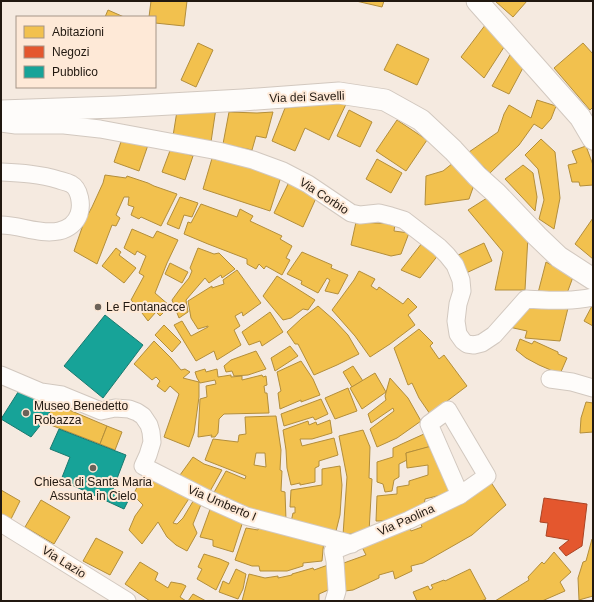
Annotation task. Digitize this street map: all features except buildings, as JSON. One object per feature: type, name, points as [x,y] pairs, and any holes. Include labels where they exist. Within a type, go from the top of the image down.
[{"type":"street","points":[[477,1],[580,117],[593,139]]},
{"type":"street","name":"Via dei Savelli","points":[[1,111],[243,100],[339,93],[385,100],[421,120],[453,150],[477,176],[496,193],[559,257],[593,279]]},
{"type":"street","name":"Via Corbio","points":[[1,123],[16,125],[64,125],[100,129],[218,151],[254,160],[283,171],[308,184],[351,213],[360,215],[378,213],[404,220],[439,247],[455,265],[461,280],[462,291],[458,304],[456,321],[458,334],[463,341],[468,344],[474,345],[482,343],[494,335],[526,299],[564,300],[593,297]]},
{"type":"street","points":[[1,172],[44,176],[71,184],[77,190],[80,198],[80,210],[77,219],[64,230],[58,232],[45,232],[15,226],[1,225]]},
{"type":"street","name":"Via Umberto I","points":[[1,374],[41,392],[62,395],[101,410],[115,408],[129,409],[137,412],[147,420],[152,432],[152,442],[143,466],[208,499],[246,516],[352,544]]},
{"type":"street","points":[[550,379],[572,382],[593,388]]},
{"type":"street","name":"Via Paolina","points":[[336,596],[335,561],[333,551],[410,520],[460,495]]},
{"type":"street","name":"Via Lazio","points":[[1,523],[126,601]]},
{"type":"place","name":"Le Fontanacce","points":[[98,307]]},
{"type":"place","name":"Museo Benedetto Robazza","points":[[26,413]]},
{"type":"place","name":"Chiesa di Santa Maria Assunta in Cielo","points":[[93,468]]}]
